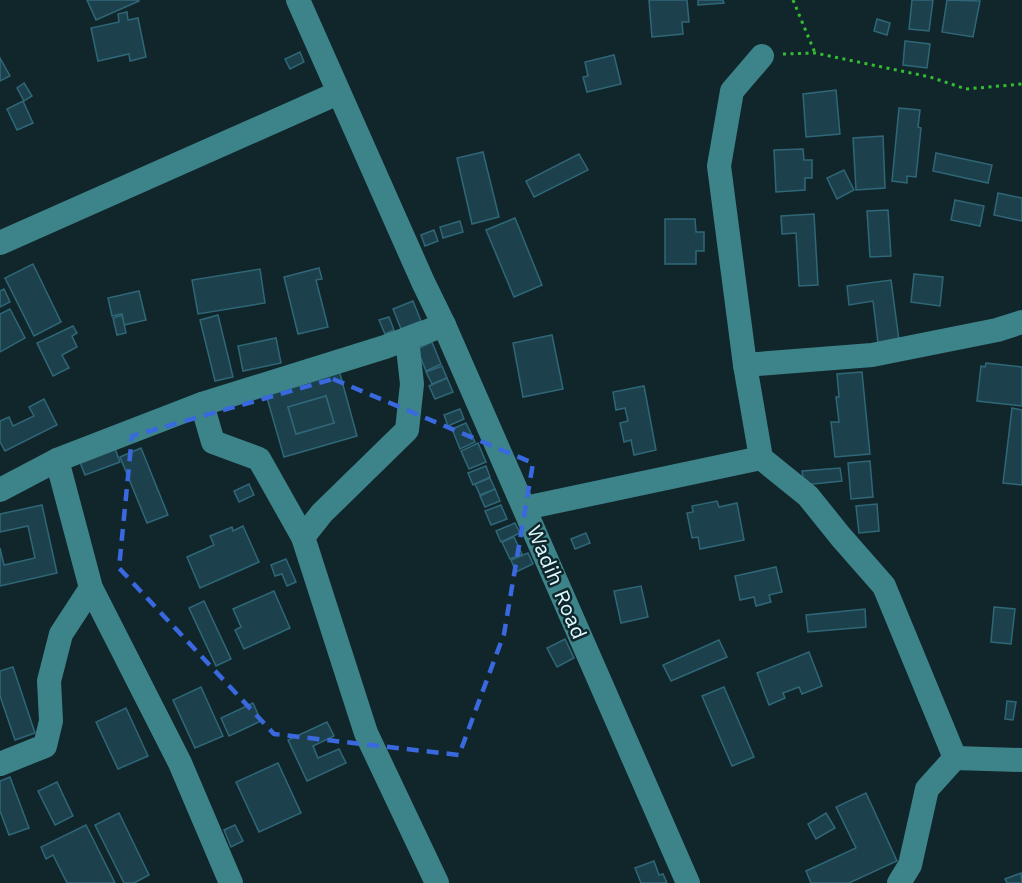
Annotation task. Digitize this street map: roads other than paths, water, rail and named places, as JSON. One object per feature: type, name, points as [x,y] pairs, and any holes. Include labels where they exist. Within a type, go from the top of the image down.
[{"type":"street","name":"Wadih Road","points":[[298,0],[525,508],[688,883]]},
{"type":"street","points":[[762,56],[732,92],[719,166],[745,365],[761,458],[808,496],[840,537],[884,586],[955,758]]},
{"type":"street","points":[[0,243],[338,93]]},
{"type":"street","points":[[745,365],[872,355],[997,330],[1022,322]]},
{"type":"street","points":[[0,490],[57,460],[202,404],[407,339],[444,325]]},
{"type":"street","points":[[303,537],[322,513],[407,430],[412,384],[407,339]]},
{"type":"street","points":[[202,404],[213,442],[259,459],[303,537],[366,732],[437,883]]},
{"type":"street","points":[[525,508],[761,458]]},
{"type":"street","points":[[57,460],[91,588],[180,763],[231,883]]},
{"type":"street","points":[[0,764],[45,746],[51,722],[50,681],[61,634],[91,588]]},
{"type":"street","points":[[899,883],[909,865],[927,789],[955,758],[1022,760]]}]
